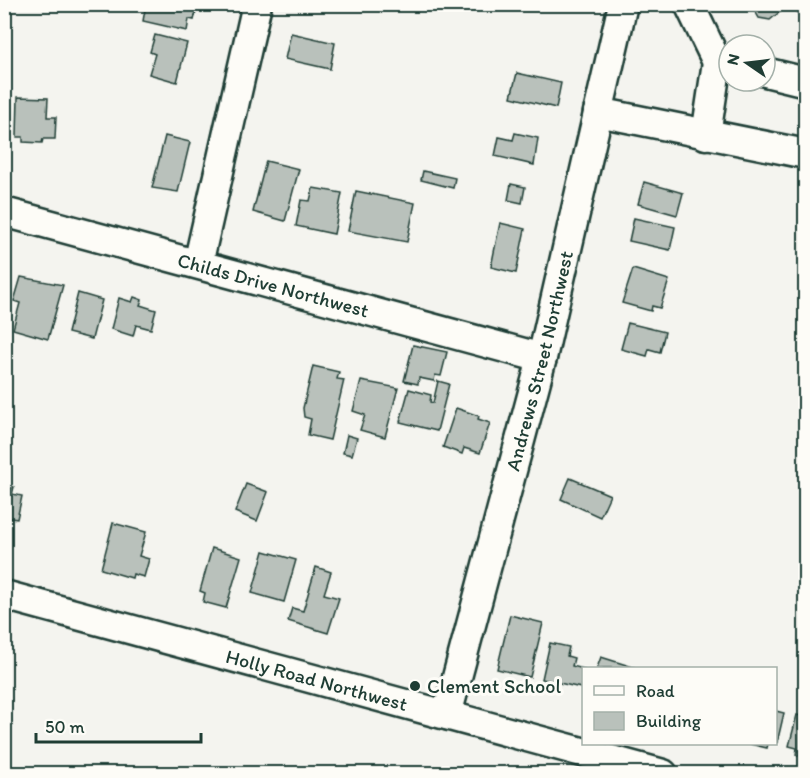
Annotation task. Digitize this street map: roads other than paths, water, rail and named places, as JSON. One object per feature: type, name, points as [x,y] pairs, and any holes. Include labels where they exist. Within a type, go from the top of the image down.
[{"type":"street","points":[[198,264],[257,4]]},
{"type":"street","name":"Andrews Street Northwest","points":[[447,715],[542,358],[623,4]]},
{"type":"street","points":[[688,4],[717,53]]},
{"type":"street","points":[[777,75],[806,82]]},
{"type":"street","points":[[706,135],[717,88]]},
{"type":"street","points":[[598,112],[806,154]]},
{"type":"street","name":"Childs Drive Northwest","points":[[4,212],[542,358]]},
{"type":"street","name":"Holly Road Northwest","points":[[4,595],[663,774]]},
{"type":"place","name":"Clement School","points":[[415,686]]}]
